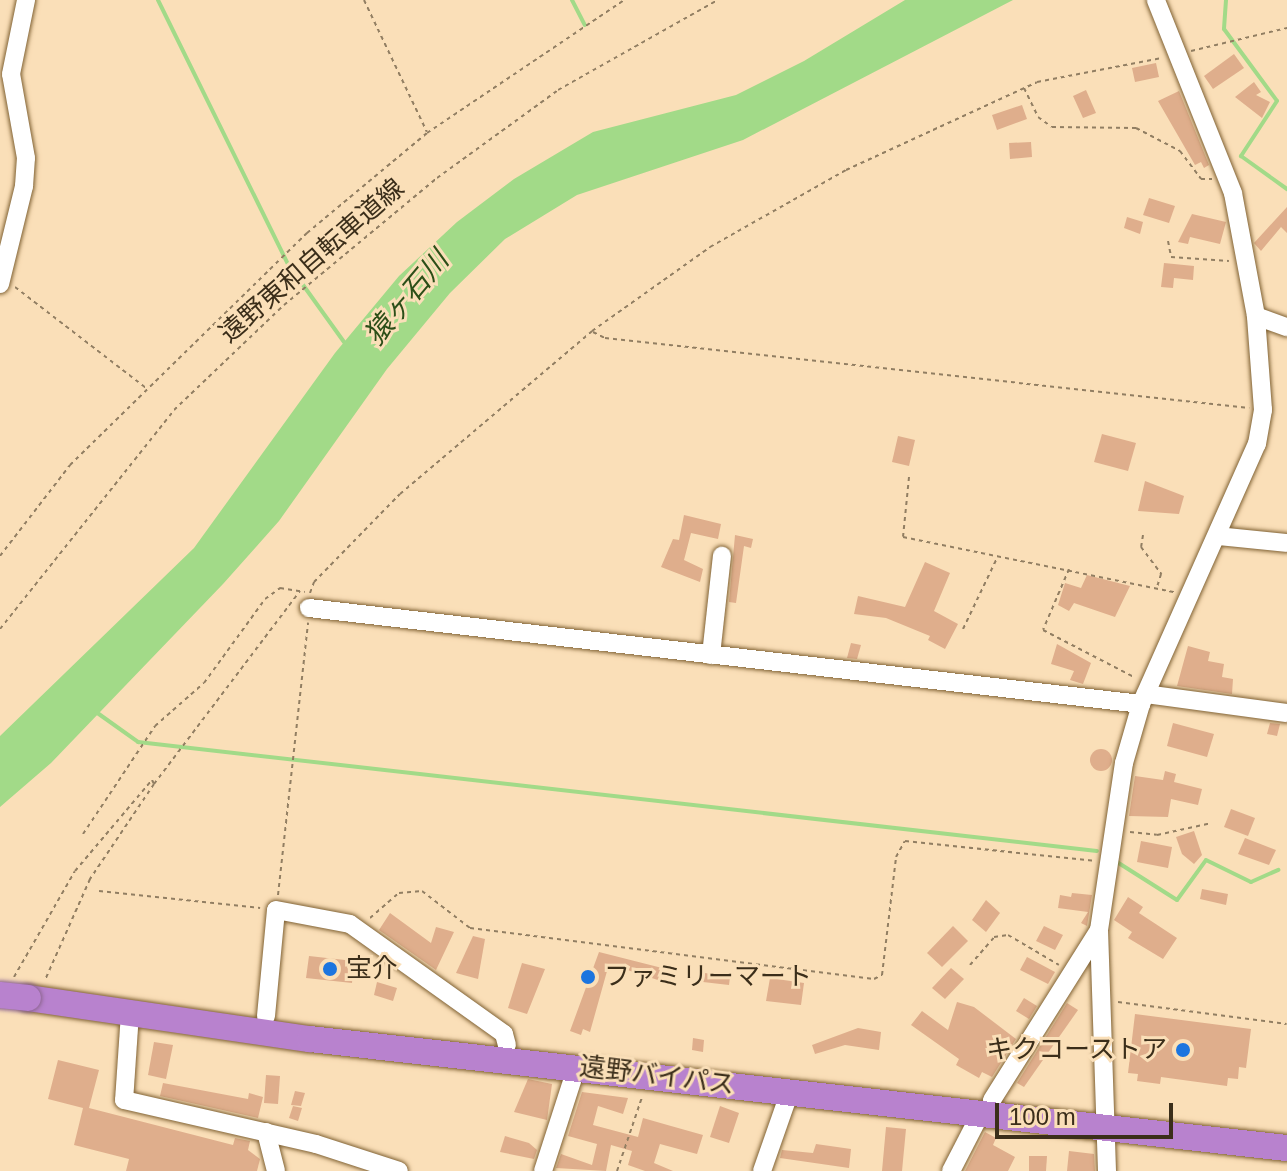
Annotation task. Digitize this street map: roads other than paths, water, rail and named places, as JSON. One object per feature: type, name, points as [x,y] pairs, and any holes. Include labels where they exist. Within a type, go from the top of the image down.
[{"type":"highway","name":"遠野バイパス","points":[[18,995],[266,1016],[986,1107],[1287,1134]]},
{"type":"highway","name":"遠野バイパス","points":[[18,995],[130,1013],[650,1075],[790,1091],[986,1107]]},
{"type":"highway","name":"遠野バイパス","points":[[1108,1120],[1287,1148]]},
{"type":"street","points":[[0,283],[5,246],[26,158],[11,74],[26,0]]},
{"type":"street","points":[[1107,1171],[1108,1120],[1099,930],[1113,829],[1145,694],[1257,444],[1263,410],[1256,316],[1229,180],[1156,0]]},
{"type":"street","points":[[1256,316],[1287,327]]},
{"type":"street","points":[[1218,536],[1287,543]]},
{"type":"street","points":[[711,655],[722,556]]},
{"type":"street","points":[[309,608],[711,655],[1145,694],[1287,713]]},
{"type":"street","points":[[266,1016],[276,910],[350,924],[504,1034],[507,1045]]},
{"type":"street","points":[[951,1171],[986,1107],[1099,930]]},
{"type":"street","points":[[130,1013],[124,1100],[266,1132],[399,1171]]},
{"type":"street","points":[[543,1171],[577,1066]]},
{"type":"street","points":[[762,1171],[790,1091]]},
{"type":"street","points":[[266,1132],[276,1171]]},
{"type":"water","name":"猿ヶ石川","points":[[905,0],[1013,0],[743,140],[577,195],[505,239],[450,293],[387,369],[279,521],[223,584],[51,763],[0,807],[0,736],[194,548],[335,353],[399,276],[457,222],[514,179],[593,132],[736,95],[804,61]]},
{"type":"waterway","points":[[158,0],[288,264],[344,342]]},
{"type":"waterway","points":[[572,0],[585,25]]},
{"type":"waterway","points":[[1226,0],[1224,29],[1277,101],[1241,156],[1287,189]]},
{"type":"waterway","points":[[96,712],[138,742],[1097,851]]},
{"type":"waterway","points":[[1117,862],[1177,900],[1206,860],[1251,882],[1278,870]]},
{"type":"place","name":"宝介","points":[[330,969]]},
{"type":"place","name":"ファミリーマート","points":[[588,977]]},
{"type":"place","name":"キクコーストア","points":[[1183,1050]]}]
